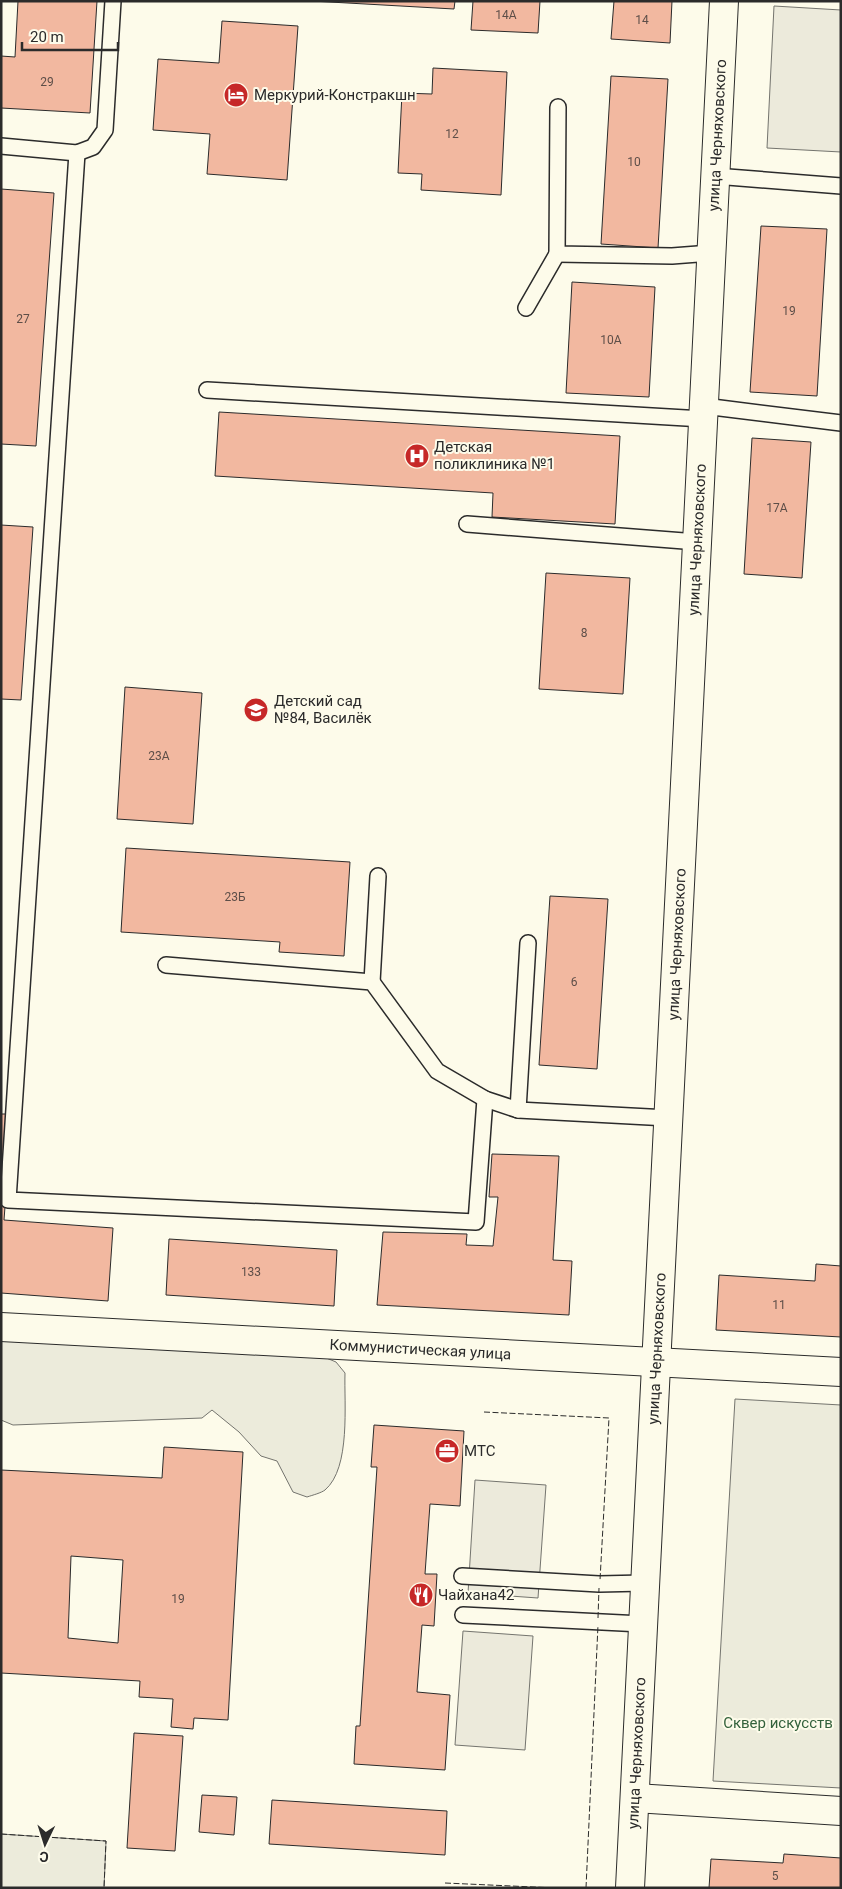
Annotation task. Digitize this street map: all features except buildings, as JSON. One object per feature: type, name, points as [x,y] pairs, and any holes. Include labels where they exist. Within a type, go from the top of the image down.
[{"type":"street","name":"улица Черняховского","points":[[630,1888],[724,1]]},
{"type":"street","name":"Коммунистическая улица","points":[[1,1327],[841,1372]]},
{"type":"street","points":[[635,1798],[841,1810]]},
{"type":"lane","points":[[1,146],[77,153],[93,147],[105,130],[114,1]]},
{"type":"lane","points":[[526,308],[558,254],[558,107]]},
{"type":"lane","points":[[77,153],[9,1069],[8,1200],[476,1222],[485,1099]]},
{"type":"lane","points":[[715,176],[841,186]]},
{"type":"lane","points":[[558,254],[672,256],[711,253]]},
{"type":"lane","points":[[207,390],[703,412],[841,423]]},
{"type":"lane","points":[[467,524],[697,542]]},
{"type":"lane","points":[[378,876],[372,982],[436,1071],[485,1099],[518,1110],[668,1118]]},
{"type":"lane","points":[[518,1110],[528,943]]},
{"type":"lane","points":[[166,965],[372,982]]},
{"type":"lane","points":[[462,1576],[599,1584],[644,1584]]},
{"type":"lane","points":[[463,1615],[642,1624]]},
{"type":"green space","points":[[1,1339],[324,1357],[336,1362],[345,1373],[344,1435],[339,1467],[333,1480],[325,1490],[307,1497],[293,1492],[277,1461],[261,1456],[239,1432],[212,1410],[202,1418],[13,1425],[1,1420]]},
{"type":"green space","name":"Сквер искусств","points":[[735,1399],[841,1405],[841,1788],[713,1781]]},
{"type":"green space","points":[[1,1834],[106,1841],[104,1888],[1,1888]]},
{"type":"shaded area","points":[[774,6],[841,10],[841,152],[767,148]]},
{"type":"shaded area","points":[[475,1480],[546,1485],[538,1598],[468,1593]]},
{"type":"shaded area","points":[[463,1631],[533,1636],[525,1750],[455,1745]]},
{"type":"fence","points":[[484,1412],[609,1418],[600,1580]]},
{"type":"fence","points":[[598,1618],[599,1588]]},
{"type":"fence","points":[[586,1888],[598,1625]]},
{"type":"fence","points":[[1,1834],[106,1841],[104,1888]]},
{"type":"fence","points":[[445,1883],[556,1888]]},
{"type":"place","name":"Меркурий-Констракшн","points":[[236,95]]},
{"type":"place","name":"Детская поликлиника №1","points":[[417,456]]},
{"type":"place","name":"Детский сад №84, Василёк","points":[[256,710]]},
{"type":"place","name":"МТС","points":[[447,1451]]},
{"type":"place","name":"Чайхана42","points":[[421,1595]]}]
